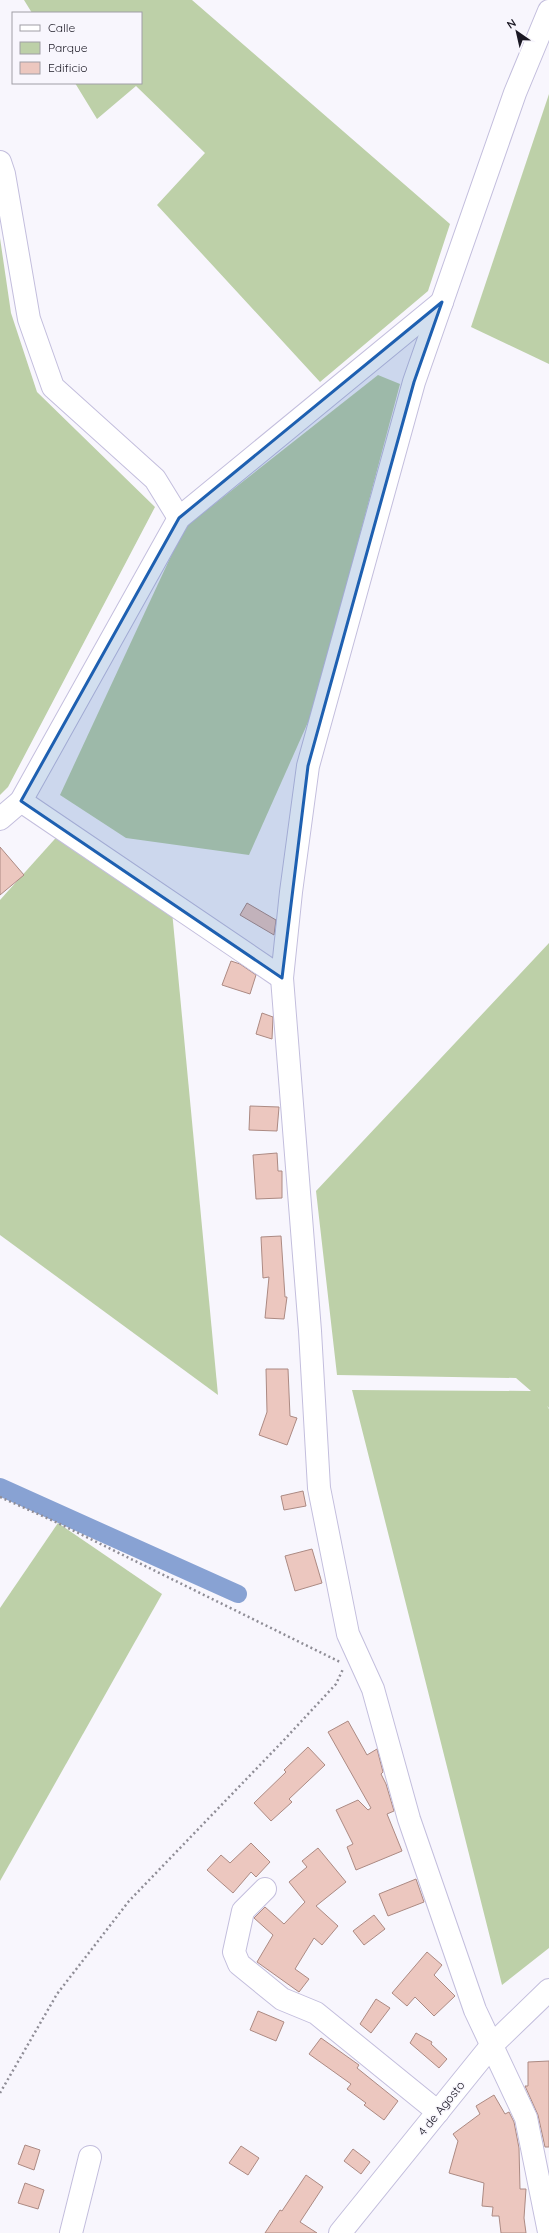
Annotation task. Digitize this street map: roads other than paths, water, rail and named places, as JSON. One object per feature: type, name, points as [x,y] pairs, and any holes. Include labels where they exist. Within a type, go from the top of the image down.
[{"type":"street","points":[[549,11],[515,93],[414,382],[308,766],[290,892],[282,978],[310,1331],[320,1495],[348,1634],[373,1689],[410,1819],[475,2010],[490,2046],[526,2118],[549,2232]]},
{"type":"street","points":[[0,162],[4,174],[29,319],[53,388],[155,479],[179,518]]},
{"type":"street","points":[[0,819],[21,801],[179,518],[442,302]]},
{"type":"street","points":[[21,801],[282,978]]},
{"type":"street","points":[[266,1889],[243,1911],[234,1952],[239,1964],[282,1999],[316,2013],[438,2112]]},
{"type":"street","name":"4 de Agosto","points":[[340,2233],[490,2046],[549,1990]]},
{"type":"street","points":[[71,2233],[90,2156]]},
{"type":"waterway","points":[[0,1487],[238,1594]]}]
